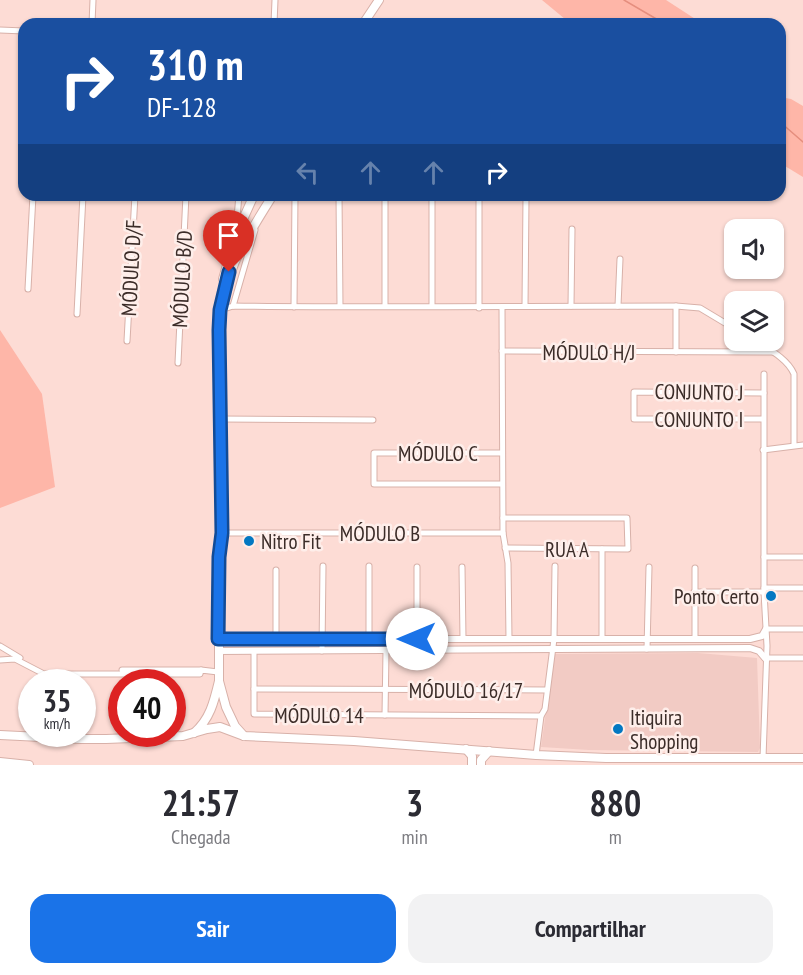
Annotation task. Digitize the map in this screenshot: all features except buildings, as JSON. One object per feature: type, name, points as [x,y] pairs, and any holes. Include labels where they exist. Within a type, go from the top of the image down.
[{"type":"main road","points":[[367,18],[379,0]]},
{"type":"main road","points":[[224,294],[225,268],[236,235],[251,201]]},
{"type":"main road","points":[[218,451],[220,310],[235,259],[269,201]]},
{"type":"main road","points":[[219,384],[217,391],[218,509],[216,525],[219,557]]},
{"type":"main road","points":[[193,734],[209,716],[218,676],[219,557],[222,533],[218,509]]},
{"type":"main road","points":[[216,525],[222,533]]},
{"type":"main road","points":[[217,544],[222,533]]},
{"type":"main road","points":[[218,676],[226,707],[235,726],[244,736]]},
{"type":"main road","points":[[0,735],[81,739],[183,736],[220,727],[244,736],[354,741],[536,755],[606,758],[803,758]]},
{"type":"main road","points":[[465,749],[472,756],[472,765]]},
{"type":"main road","points":[[481,765],[481,760],[489,751]]},
{"type":"main road","points":[[0,762],[29,765]]},
{"type":"street","points":[[92,18],[93,0]]},
{"type":"street","points":[[274,18],[275,0]]},
{"type":"street","points":[[0,30],[18,31]]},
{"type":"street","points":[[28,290],[33,201]]},
{"type":"street","points":[[78,314],[83,201]]},
{"type":"street","name":"MÓDULO D/F","points":[[127,341],[135,201]]},
{"type":"street","name":"MÓDULO B/D","points":[[178,363],[186,201]]},
{"type":"street","points":[[236,235],[239,201]]},
{"type":"street","points":[[294,307],[295,201]]},
{"type":"street","points":[[339,201],[340,306]]},
{"type":"street","points":[[385,201],[385,306]]},
{"type":"street","points":[[432,201],[432,306]]},
{"type":"street","points":[[478,308],[479,201]]},
{"type":"street","points":[[525,306],[526,201]]},
{"type":"street","points":[[233,306],[258,221]]},
{"type":"street","points":[[571,306],[572,229]]},
{"type":"street","points":[[618,306],[620,259]]},
{"type":"street","points":[[220,310],[233,306],[478,308],[676,306],[700,308],[724,322]]},
{"type":"street","points":[[676,306],[676,352]]},
{"type":"street","points":[[502,307],[502,533],[508,564],[509,639]]},
{"type":"street","name":"MÓDULO H/J","points":[[502,351],[773,352]]},
{"type":"street","points":[[773,352],[791,367],[794,374],[794,445]]},
{"type":"street","points":[[763,758],[767,646],[764,590],[764,374]]},
{"type":"street","name":"CONJUNTO J","points":[[634,419],[634,392],[764,393]]},
{"type":"street","points":[[220,419],[373,420]]},
{"type":"street","name":"CONJUNTO I","points":[[634,419],[763,419]]},
{"type":"street","points":[[763,450],[803,445]]},
{"type":"street","name":"MÓDULO C","points":[[502,453],[374,453],[374,484],[502,484]]},
{"type":"street","name":"RUA A","points":[[503,518],[627,518],[628,549],[505,548]]},
{"type":"street","name":"MÓDULO B","points":[[222,533],[502,533]]},
{"type":"street","points":[[602,549],[602,639]]},
{"type":"street","points":[[764,557],[803,557]]},
{"type":"street","points":[[322,651],[323,566]]},
{"type":"street","points":[[369,566],[369,639]]},
{"type":"street","points":[[536,755],[545,709],[554,639],[555,566]]},
{"type":"street","points":[[417,567],[417,639]]},
{"type":"street","points":[[462,567],[463,639]]},
{"type":"street","points":[[646,649],[649,567]]},
{"type":"street","points":[[695,568],[695,638]]},
{"type":"street","points":[[276,570],[276,639]]},
{"type":"street","points":[[694,592],[803,588]]},
{"type":"street","points":[[766,630],[803,629]]},
{"type":"street","points":[[218,639],[758,639],[766,630]]},
{"type":"street","points":[[265,639],[265,651]]},
{"type":"street","points":[[304,639],[305,651]]},
{"type":"street","points":[[361,639],[361,651]]},
{"type":"street","points":[[447,639],[447,650]]},
{"type":"street","points":[[0,646],[43,670],[201,670],[218,676]]},
{"type":"street","points":[[218,651],[750,648],[759,651],[765,657],[803,658]]},
{"type":"street","points":[[254,651],[254,689]]},
{"type":"street","points":[[385,715],[386,651]]},
{"type":"street","points":[[0,660],[15,659],[44,674],[200,674],[201,670]]},
{"type":"street","name":"MÓDULO 16/17","points":[[254,689],[547,690]]},
{"type":"street","name":"MÓDULO 14","points":[[254,689],[254,714],[542,716]]},
{"type":"shaded area","points":[[542,0],[666,0],[694,18],[564,18]]},
{"type":"shaded area","points":[[786,98],[803,106],[803,177],[786,167]]},
{"type":"shaded area","points":[[0,330],[42,394],[55,487],[0,508]]},
{"type":"shaded area","points":[[698,653],[757,658],[760,748],[758,752],[589,750],[541,747],[554,654]]},
{"type":"waterway","points":[[624,0],[655,18]]},
{"type":"waterway","points":[[786,127],[803,142]]},
{"type":"place","name":"Nitro Fit","points":[[249,541]]},
{"type":"place","name":"Ponto Certo","points":[[771,596]]},
{"type":"place","name":"Itiquira Shopping","points":[[618,729]]},
{"type":"route","points":[[229,272],[220,310],[219,330],[222,533],[219,557],[218,639],[417,639]]}]
